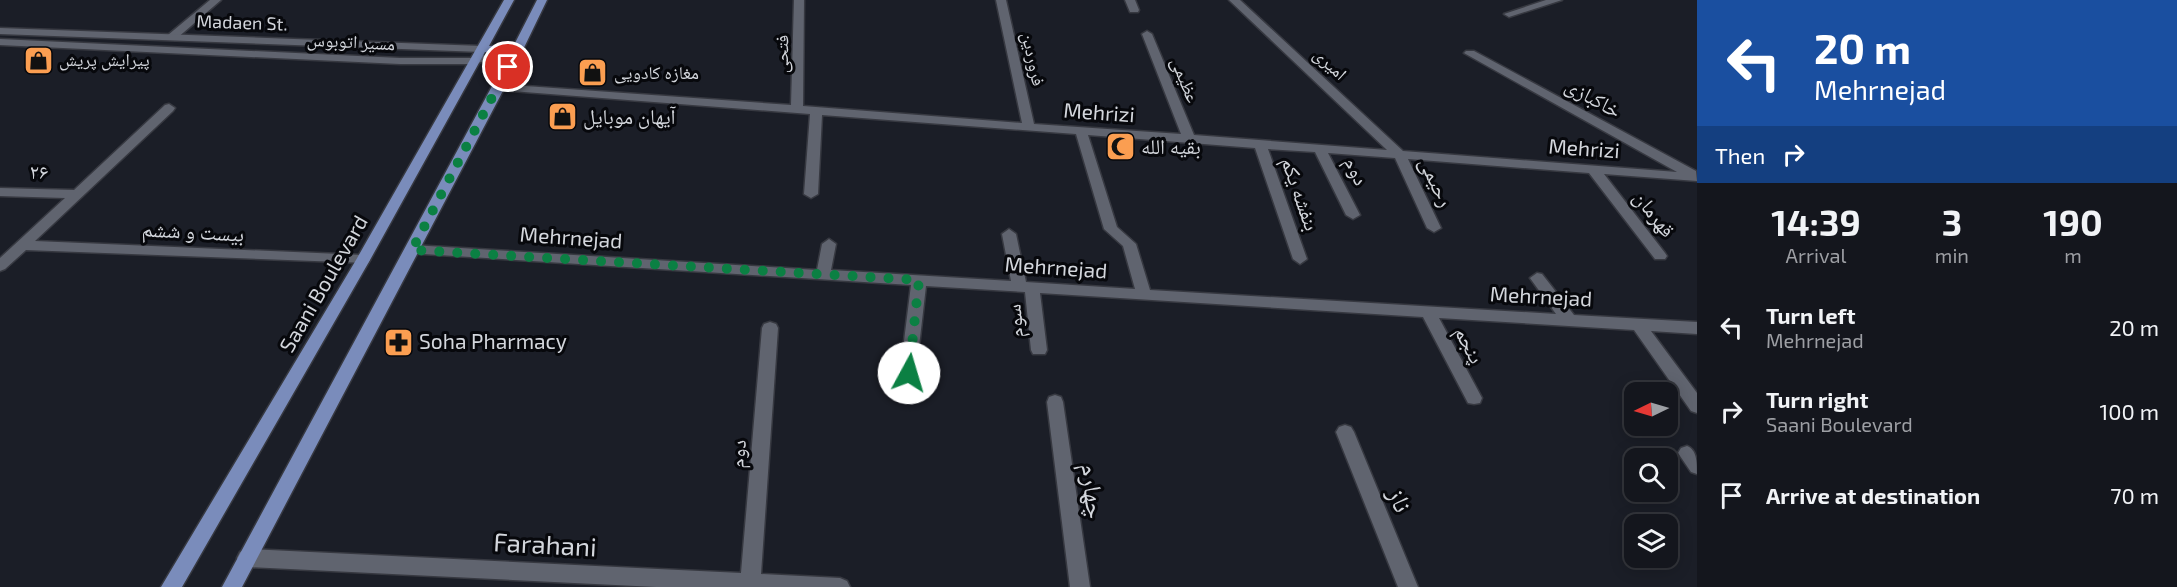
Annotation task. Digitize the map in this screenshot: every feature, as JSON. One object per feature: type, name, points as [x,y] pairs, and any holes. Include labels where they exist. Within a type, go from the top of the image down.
[{"type":"main road","name":"Saani Boulevard","points":[[171,587],[363,260],[509,0]]},
{"type":"main road","points":[[232,587],[499,87],[542,0]]},
{"type":"street","points":[[172,38],[216,0]]},
{"type":"street","name":"فتحی","points":[[797,109],[799,0]]},
{"type":"street","name":"فروردین","points":[[1001,0],[1029,127]]},
{"type":"street","name":"امیری","points":[[1234,0],[1400,155]]},
{"type":"street","points":[[1509,14],[1557,0]]},
{"type":"street","name":"Madaen St.","points":[[0,31],[478,55]]},
{"type":"street","name":"عظیمی","points":[[1147,34],[1190,139]]},
{"type":"street","name":"مسیر اتوبوس","points":[[0,42],[400,61],[478,55],[518,48]]},
{"type":"street","name":"خاکبازی","points":[[1470,53],[1697,177]]},
{"type":"street","name":"Mehrizi","points":[[499,87],[1697,177]]},
{"type":"street","points":[[0,266],[169,108]]},
{"type":"street","points":[[811,194],[816,111]]},
{"type":"street","points":[[1081,131],[1111,229],[1129,244],[1144,294]]},
{"type":"street","name":"بنفشه یکم","points":[[1260,144],[1300,259]]},
{"type":"street","name":"دوم","points":[[1319,148],[1353,215]]},
{"type":"street","name":"رحیمی","points":[[1400,155],[1434,228]]},
{"type":"street","name":"قهرمان","points":[[1593,169],[1660,256]]},
{"type":"street","name":"۲۶","points":[[0,192],[77,194]]},
{"type":"street","points":[[1009,234],[1026,287]]},
{"type":"street","points":[[823,274],[829,244]]},
{"type":"street","name":"بیست و ششم","points":[[22,245],[363,260]]},
{"type":"street","name":"Mehrnejad","points":[[412,250],[1697,328]]},
{"type":"street","points":[[1537,278],[1569,320]]},
{"type":"street","points":[[909,373],[919,280]]},
{"type":"street","name":"سوم","points":[[1026,287],[1039,350]]},
{"type":"street","name":"پنجم","points":[[1428,312],[1474,398]]},
{"type":"street","points":[[1638,324],[1697,406]]},
{"type":"street","name":"دوم","points":[[751,585],[770,328]]},
{"type":"street","name":"چهارم","points":[[1055,402],[1080,587]]},
{"type":"street","name":"ناز","points":[[1345,432],[1408,587]]},
{"type":"street","name":"Farahani","points":[[247,558],[751,585],[840,587]]},
{"type":"place","name":"پیرایش پریش","points":[[38,60]]},
{"type":"place","name":"مغازه کادویی","points":[[593,73]]},
{"type":"place","name":"آیهان موبایل","points":[[562,117]]},
{"type":"place","name":"بقیه الله","points":[[1120,147]]},
{"type":"place","name":"Soha Pharmacy","points":[[398,342]]},
{"type":"route","points":[[508,67],[412,250],[919,280],[909,373]]}]
